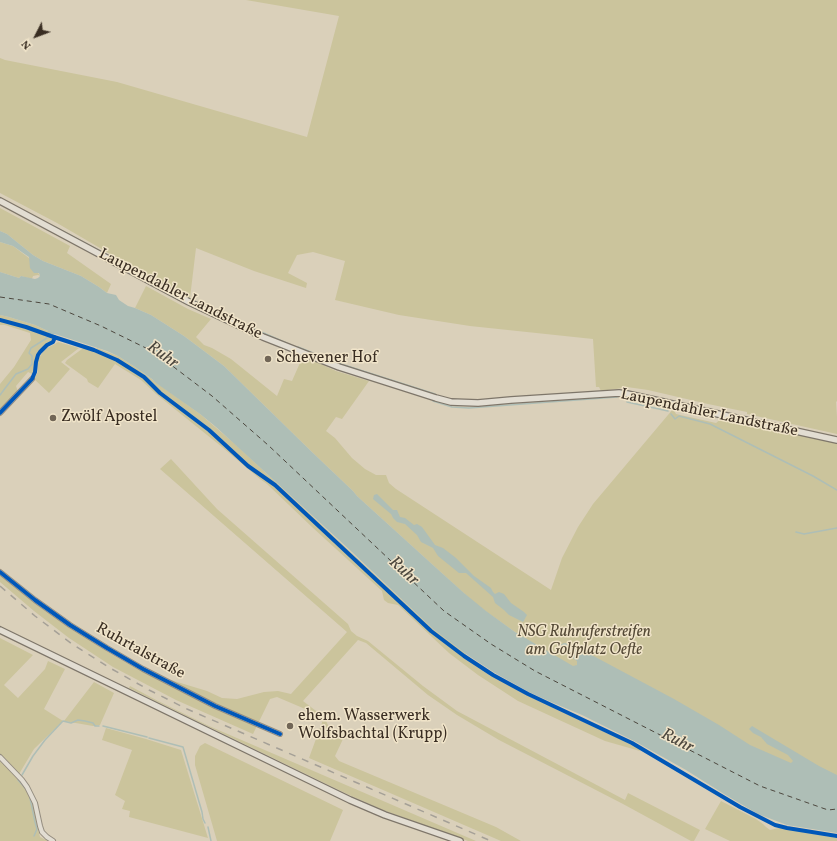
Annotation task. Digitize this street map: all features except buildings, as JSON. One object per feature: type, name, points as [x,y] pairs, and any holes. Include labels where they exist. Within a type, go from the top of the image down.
[{"type":"main road","name":"Laupendahler Landstraße","points":[[0,201],[189,302],[263,337],[339,367],[436,398],[451,402],[478,403],[518,399],[627,394],[837,440]]},
{"type":"main road","points":[[0,630],[350,800],[385,815],[460,841]]},
{"type":"street","points":[[0,413],[32,379]]},
{"type":"street","name":"Ruhrtalstraße","points":[[0,572],[70,625],[143,669],[215,706],[280,734]]},
{"type":"street","points":[[0,757],[27,787],[35,803],[42,832],[53,841]]},
{"type":"green space","points":[[246,0],[837,0],[837,434],[648,390],[627,387],[601,391],[599,387],[596,387],[593,339],[470,326],[399,315],[335,300],[345,261],[313,252],[297,255],[288,273],[307,283],[306,288],[254,271],[196,248],[190,298],[136,269],[57,223],[0,193],[0,58],[117,82],[307,137],[339,16]]},
{"type":"green space","points":[[0,208],[70,246],[67,253],[111,284],[107,293],[81,276],[43,261],[33,255],[7,234],[0,231]]},
{"type":"green space","points":[[0,242],[13,246],[29,258],[40,276],[33,276],[32,279],[21,276],[19,278],[0,272]]},
{"type":"green space","name":"NSG Ruhruferstreifen am Golfplatz Oefte","points":[[146,286],[188,309],[211,319],[196,337],[204,345],[231,359],[277,396],[284,379],[292,381],[303,356],[336,371],[369,381],[342,419],[336,417],[326,431],[335,438],[352,458],[365,469],[376,475],[386,475],[389,483],[396,489],[551,590],[562,558],[578,527],[593,504],[673,409],[676,414],[716,423],[722,418],[837,443],[837,781],[802,775],[637,702],[572,668],[515,632],[478,606],[357,496],[224,366],[184,336],[151,315],[135,308]]},
{"type":"green space","points":[[0,315],[35,325],[48,331],[53,340],[38,352],[32,374],[28,372],[16,386],[18,392],[0,411],[0,384],[14,367],[31,340],[30,333],[5,325],[0,325]]},
{"type":"green space","points":[[58,342],[79,348],[61,362],[70,369],[49,393],[34,379],[38,372],[37,362],[47,348]]},
{"type":"green space","points":[[85,348],[115,360],[116,358],[96,349],[97,348],[118,356],[200,414],[235,444],[433,629],[466,654],[461,656],[492,677],[526,695],[639,748],[640,751],[605,741],[518,701],[478,675],[449,653],[398,605],[388,603],[384,600],[382,591],[267,484],[156,394],[141,380],[115,364],[98,388],[88,382],[87,379],[65,363]]},
{"type":"green space","points":[[171,459],[217,509],[348,624],[351,631],[357,636],[368,641],[423,686],[457,711],[625,800],[628,793],[700,830],[694,841],[691,841],[499,740],[457,715],[428,695],[366,643],[358,640],[303,701],[324,717],[277,697],[270,699],[253,734],[176,700],[113,667],[69,638],[0,582],[0,575],[44,610],[111,654],[141,671],[207,691],[222,698],[237,699],[264,692],[278,691],[291,694],[347,632],[160,469]]},
{"type":"green space","points":[[0,638],[33,655],[4,685],[18,698],[45,669],[48,661],[65,669],[44,709],[63,721],[34,749],[19,774],[0,754]]},
{"type":"green space","points":[[94,682],[114,693],[100,725],[93,726],[64,721]]},
{"type":"green space","points":[[130,686],[209,726],[476,841],[468,841],[383,810],[347,794],[129,688]]},
{"type":"green space","points":[[324,717],[332,733],[343,739],[335,756],[339,761],[496,827],[521,841],[501,841],[309,758]]},
{"type":"green space","points":[[106,728],[181,750],[208,838],[129,817],[130,811],[122,809],[125,801],[115,795],[132,750],[102,740]]},
{"type":"green space","points":[[205,743],[343,810],[330,841],[217,841],[195,765],[195,756],[200,746]]},
{"type":"green space","points":[[0,761],[24,785],[34,807],[40,837],[48,841],[0,841]]},
{"type":"green space","points":[[721,801],[756,819],[770,830],[779,828],[837,838],[837,841],[730,841],[705,829]]},
{"type":"water","name":"Ruhr","points":[[0,231],[7,234],[33,255],[43,261],[81,276],[107,293],[116,295],[119,300],[128,306],[151,315],[184,336],[224,366],[357,496],[464,593],[515,632],[573,666],[577,665],[577,661],[559,648],[560,645],[564,643],[571,644],[674,699],[750,745],[791,763],[793,761],[788,755],[767,744],[761,737],[753,733],[749,729],[752,726],[837,775],[837,833],[787,825],[758,814],[686,770],[636,742],[582,715],[529,692],[495,673],[466,654],[433,629],[216,427],[152,379],[118,356],[107,351],[55,334],[51,335],[48,331],[35,325],[0,315],[0,272],[19,278],[21,276],[35,279],[40,276],[39,273],[34,273],[30,268],[29,257],[13,246],[0,242]]},
{"type":"water","points":[[377,494],[393,510],[397,510],[400,517],[405,518],[414,525],[417,524],[422,527],[435,545],[443,548],[456,558],[474,576],[491,588],[495,594],[499,592],[504,594],[511,603],[527,615],[523,622],[509,615],[495,603],[493,597],[466,573],[459,573],[438,556],[433,548],[421,542],[417,535],[405,524],[397,522],[391,514],[373,499],[374,495]]},
{"type":"waterway","points":[[55,227],[190,299],[291,345]]},
{"type":"waterway","points":[[0,395],[16,374],[28,369],[32,364],[32,356],[29,353],[31,348],[47,338],[51,333]]},
{"type":"waterway","points":[[298,347],[341,364],[435,394]]},
{"type":"waterway","points":[[433,401],[452,407],[469,408],[617,397]]},
{"type":"waterway","points":[[627,402],[668,411]]},
{"type":"waterway","points":[[671,414],[675,419],[679,416],[710,424],[813,476],[837,490]]},
{"type":"waterway","points":[[796,532],[804,534],[837,528]]},
{"type":"waterway","points":[[22,775],[33,756],[45,740],[63,721],[71,723],[78,720],[93,723],[95,726],[99,726]]},
{"type":"waterway","points":[[103,726],[147,737]]},
{"type":"waterway","points":[[149,738],[183,747],[205,823]]},
{"type":"waterway","points":[[18,780],[26,789]]},
{"type":"waterway","points":[[30,798],[37,829],[34,836]]},
{"type":"waterway","points":[[208,827],[211,841]]},
{"type":"ferry route","points":[[0,297],[49,304],[101,326],[154,352],[212,396],[268,445],[444,611],[491,644],[535,671],[760,786],[828,810],[837,809]]},
{"type":"railway","points":[[0,586],[35,616],[72,644],[149,690],[187,709],[491,841]]},
{"type":"cycle path","points":[[0,320],[26,327],[94,350],[117,360],[144,377],[160,393],[209,430],[248,466],[275,485],[431,631],[464,656],[493,675],[528,694],[632,743],[740,807],[775,825],[837,836]]},
{"type":"cycle path","points":[[0,413],[32,379],[35,372],[38,355],[47,345],[53,342],[55,337]]},
{"type":"cycle path","points":[[0,572],[70,625],[143,669],[215,706],[280,734]]},
{"type":"place","name":"Schevener Hof","points":[[268,359]]},
{"type":"place","name":"Zwölf Apostel","points":[[53,418]]},
{"type":"place","name":"ehem. Wasserwerk Wolfsbachtal (Krupp)","points":[[290,726]]}]
